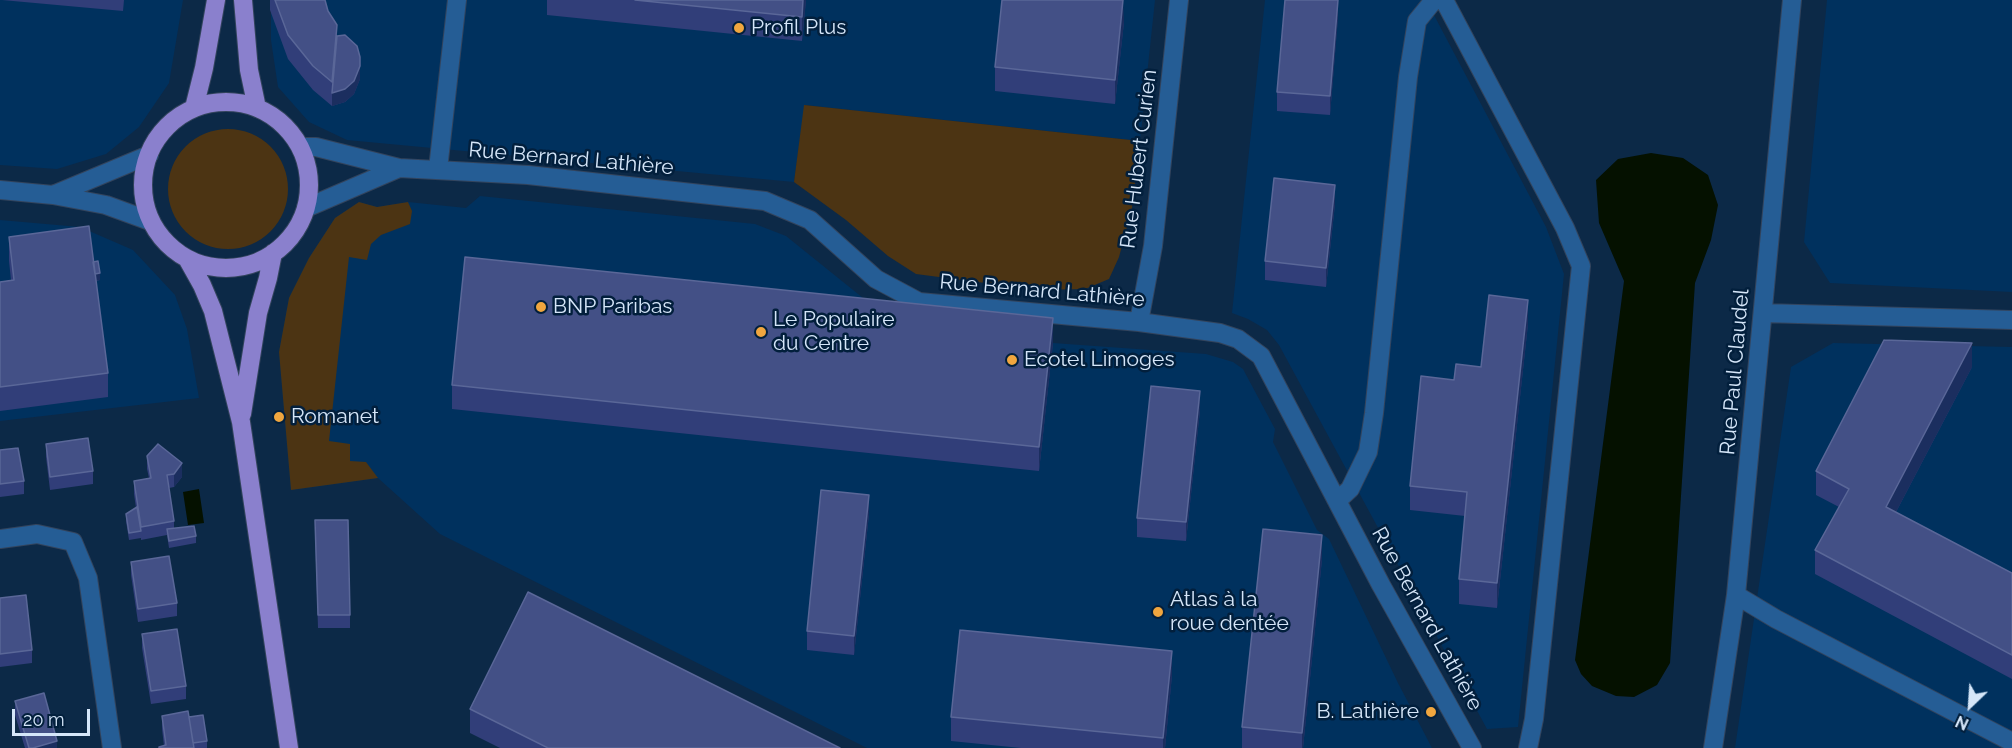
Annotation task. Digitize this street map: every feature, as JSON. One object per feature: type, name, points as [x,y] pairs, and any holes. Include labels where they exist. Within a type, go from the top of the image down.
[{"type":"main road","points":[[194,108],[204,68],[216,0]]},
{"type":"main road","points":[[243,0],[249,70],[257,108]]},
{"type":"main road","points":[[188,260],[208,266],[232,268],[256,263],[290,239],[299,224],[306,208],[309,178],[301,147],[290,132],[275,118],[257,108],[235,103],[194,108],[174,121],[159,136],[149,155],[143,180],[150,222],[157,234],[188,260],[213,311],[241,422],[289,748]]},
{"type":"main road","points":[[241,422],[258,313],[273,252]]},
{"type":"street","points":[[438,169],[457,0]]},
{"type":"street","name":"Rue Hubert Curien","points":[[1139,322],[1153,246],[1179,0]]},
{"type":"street","points":[[1336,501],[1350,489],[1368,452],[1374,413],[1408,77],[1417,21],[1434,0]]},
{"type":"street","points":[[1444,0],[1565,228],[1581,266],[1535,707],[1528,748]]},
{"type":"street","name":"Rue Paul Claudel","points":[[1713,748],[1736,595],[1792,0]]},
{"type":"street","name":"Rue Bernard Lathière","points":[[301,147],[316,147],[399,168],[528,175],[765,201],[810,220],[876,279],[920,302],[1139,322],[1220,333],[1238,339],[1261,356],[1381,585],[1472,748]]},
{"type":"street","points":[[52,195],[149,155]]},
{"type":"street","name":"Rue Bernard Lathière","points":[[306,208],[399,168]]},
{"type":"street","points":[[0,190],[52,195],[106,205],[150,222]]},
{"type":"street","points":[[1763,313],[2012,320]]},
{"type":"street","points":[[0,539],[37,534],[73,542],[88,578],[112,748]]},
{"type":"street","points":[[1736,595],[1776,619],[2012,742]]},
{"type":"shaded area","points":[[0,0],[183,0],[169,83],[139,127],[106,154],[57,169],[0,165]]},
{"type":"shaded area","points":[[271,0],[1155,0],[1140,141],[805,105],[794,182],[347,140],[309,122],[278,87],[271,40]]},
{"type":"shaded area","points":[[1265,0],[1426,0],[1546,227],[1564,274],[1518,727],[1487,729],[1279,345],[1267,330],[1232,313]]},
{"type":"shaded area","points":[[1827,0],[2012,0],[2012,292],[1830,283],[1804,242]]},
{"type":"shaded area","points":[[804,105],[1140,141],[1132,208],[1119,257],[1109,279],[1085,289],[1039,290],[916,274],[888,256],[846,220],[794,182]]},
{"type":"shaded area","points":[[228,129],[251,134],[270,147],[283,166],[288,189],[283,212],[270,231],[251,244],[228,249],[205,244],[186,231],[173,212],[168,189],[173,166],[186,147],[205,134]]},
{"type":"shaded area","points":[[1651,153],[1683,158],[1708,175],[1718,205],[1711,240],[1695,283],[1670,663],[1657,685],[1634,697],[1616,696],[1592,686],[1581,674],[1575,660],[1624,281],[1599,223],[1596,180],[1618,159]]},
{"type":"shaded area","points":[[480,196],[755,224],[786,236],[899,327],[1053,343],[1206,354],[1233,362],[1243,369],[1275,429],[1273,442],[1317,530],[1329,539],[1432,748],[867,748],[440,534],[378,478],[291,490],[279,352],[289,298],[309,258],[335,218],[359,202],[377,207],[408,202],[466,208]]},
{"type":"shaded area","points":[[359,202],[377,207],[408,202],[412,211],[410,224],[381,235],[371,244],[367,260],[349,257],[329,441],[350,444],[350,461],[366,462],[378,478],[291,490],[279,352],[289,298],[309,258],[335,218]]},
{"type":"shaded area","points":[[0,220],[80,227],[133,250],[175,295],[187,329],[199,398],[0,421]]},
{"type":"shaded area","points":[[1833,343],[2012,347],[2012,748],[1735,748],[1791,367]]},
{"type":"shaded area","points":[[199,489],[204,523],[188,525],[183,492]]},
{"type":"building","points":[[275,0],[325,0],[328,11],[337,25],[332,82],[313,66],[288,35]]},
{"type":"building","points":[[635,0],[803,0],[802,17]]},
{"type":"building","points":[[1002,0],[1123,0],[1115,80],[995,67]]},
{"type":"building","points":[[1285,0],[1338,0],[1330,96],[1277,92]]},
{"type":"building","points":[[345,35],[357,46],[360,66],[354,81],[345,89],[332,93],[337,36]]},
{"type":"building","points":[[1274,178],[1335,185],[1326,268],[1265,261]]},
{"type":"building","points":[[89,226],[108,373],[0,387],[0,282],[14,280],[9,237]]},
{"type":"building","points":[[465,257],[1053,318],[1039,447],[452,385]]},
{"type":"building","points":[[98,261],[100,273],[95,274],[93,262]]},
{"type":"building","points":[[1489,295],[1528,300],[1497,583],[1459,579],[1467,492],[1410,486],[1421,376],[1454,380],[1456,364],[1481,367]]},
{"type":"building","points":[[1884,340],[1972,343],[1886,507],[2012,573],[2012,655],[1815,550],[1849,489],[1816,471]]},
{"type":"building","points":[[1151,386],[1200,391],[1186,522],[1137,518]]},
{"type":"building","points":[[88,438],[93,471],[50,477],[46,444]]},
{"type":"building","points":[[158,444],[182,463],[174,474],[167,475],[174,521],[141,527],[134,481],[151,478],[147,456]]},
{"type":"building","points":[[18,448],[24,481],[0,484],[0,450]]},
{"type":"building","points":[[821,490],[869,495],[854,636],[807,631]]},
{"type":"building","points":[[137,507],[141,531],[129,533],[126,514]]},
{"type":"building","points":[[315,520],[348,520],[350,615],[318,615]]},
{"type":"building","points":[[194,526],[196,536],[169,541],[167,529]]},
{"type":"building","points":[[1263,529],[1322,535],[1302,733],[1242,727]]},
{"type":"building","points":[[169,556],[177,603],[138,609],[131,562]]},
{"type":"building","points":[[528,592],[840,748],[548,748],[470,709]]},
{"type":"building","points":[[26,595],[32,650],[0,654],[0,598]]},
{"type":"building","points":[[177,629],[186,686],[151,691],[142,634]]},
{"type":"building","points":[[960,630],[1172,651],[1163,738],[951,717]]},
{"type":"building","points":[[44,693],[57,741],[29,748],[15,701]]},
{"type":"building","points":[[188,711],[194,748],[159,748],[166,745],[162,716]]},
{"type":"building","points":[[203,715],[207,741],[193,743],[189,717]]},
{"type":"place","name":"Profil Plus","points":[[739,28]]},
{"type":"place","name":"BNP Paribas","points":[[541,307]]},
{"type":"place","name":"Le Populaire du Centre","points":[[761,332]]},
{"type":"place","name":"Ecotel Limoges","points":[[1012,360]]},
{"type":"place","name":"Romanet","points":[[279,417]]},
{"type":"place","name":"Atlas à la roue dentée","points":[[1158,612]]},
{"type":"place","name":"B. Lathière","points":[[1431,712]]}]
